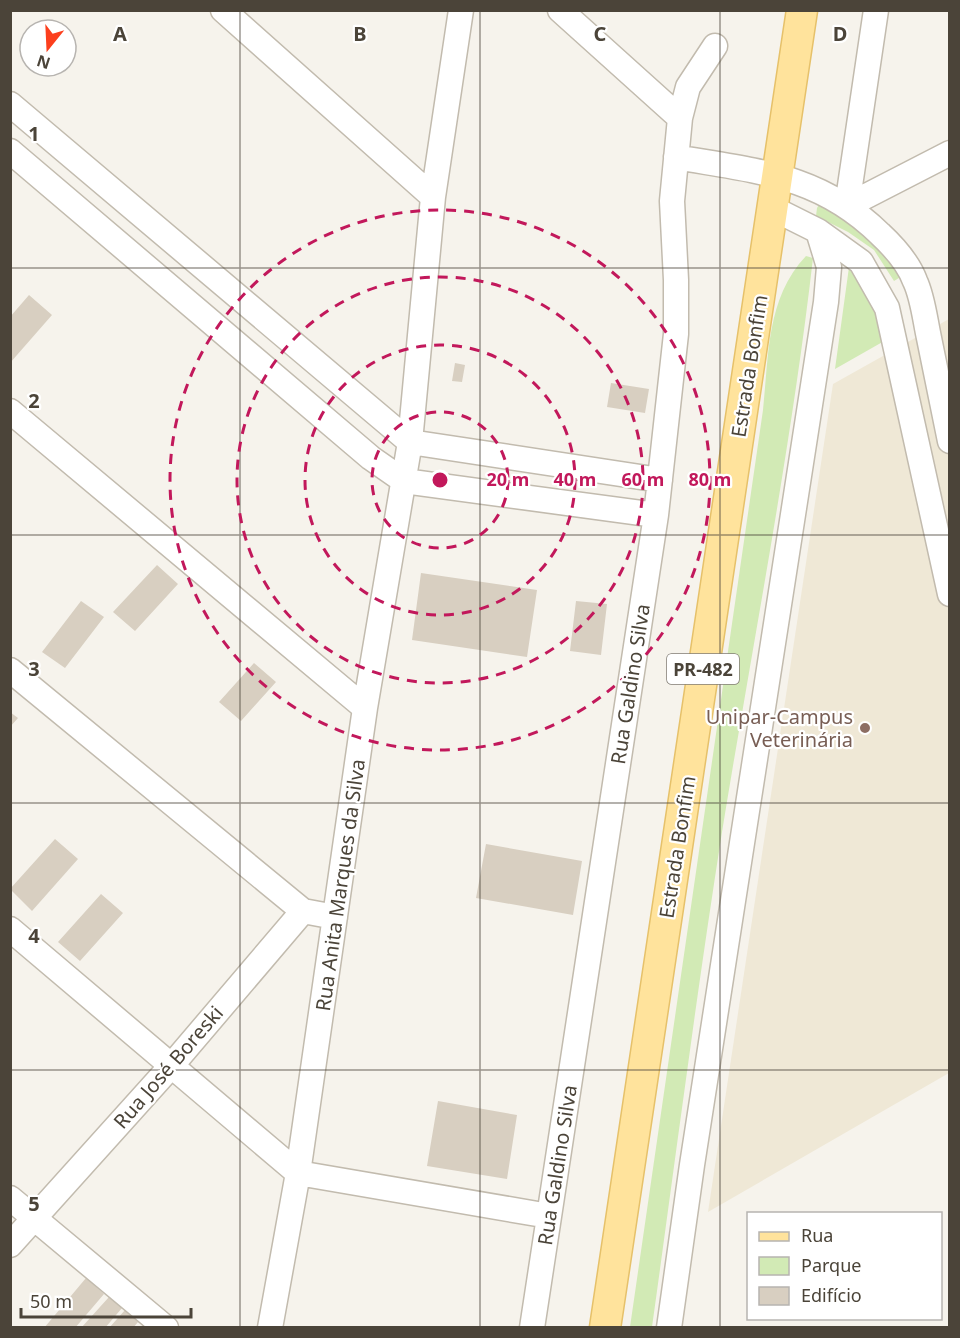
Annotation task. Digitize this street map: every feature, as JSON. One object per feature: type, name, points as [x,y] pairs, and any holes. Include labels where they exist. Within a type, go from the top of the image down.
[{"type":"main road","name":"Estrada Bonfim","points":[[605,1328],[802,10]]},
{"type":"street","points":[[223,10],[433,197]]},
{"type":"street","name":"Rua Anita Marques da Silva","points":[[270,1328],[298,1173],[365,708],[410,442],[433,197],[461,10]]},
{"type":"street","points":[[560,10],[680,118]]},
{"type":"street","points":[[847,206],[876,10]]},
{"type":"street","name":"Rua Galdino Silva","points":[[532,1328],[656,515],[676,334],[672,201],[680,118],[688,87],[715,46]]},
{"type":"street","points":[[10,104],[410,442],[660,480]]},
{"type":"street","points":[[10,152],[371,458],[404,481],[656,515]]},
{"type":"street","points":[[847,206],[950,153]]},
{"type":"street","points":[[676,157],[778,175],[802,182],[847,206],[897,250],[915,281],[924,312],[950,441]]},
{"type":"street","points":[[772,208],[818,231],[861,262],[887,308],[950,594]]},
{"type":"street","points":[[669,1328],[826,302],[829,267],[818,231]]},
{"type":"street","points":[[882,299],[915,281]]},
{"type":"street","points":[[10,411],[365,708]]},
{"type":"street","points":[[10,670],[303,911],[335,916]]},
{"type":"street","name":"Rua José Boreski","points":[[10,1245],[172,1065],[303,911]]},
{"type":"street","points":[[10,929],[298,1173],[549,1216]]},
{"type":"street","points":[[10,1198],[166,1328]]},
{"type":"shaded area","name":"Unipar-Campus Veterinária","points":[[949,319],[949,1073],[708,1212],[833,384]]},
{"type":"green space","points":[[821,201],[872,231],[904,275],[894,281],[874,250],[848,232],[816,216]]},
{"type":"green space","points":[[806,256],[813,258],[794,402],[712,894],[652,1327],[630,1327],[763,410],[772,328],[783,290],[793,272]]},
{"type":"green space","points":[[849,267],[871,301],[886,340],[835,369]]},
{"type":"building","points":[[29,295],[52,315],[10,363],[10,317]]},
{"type":"building","points":[[455,363],[465,365],[462,382],[452,381]]},
{"type":"building","points":[[611,383],[649,389],[645,413],[607,407]]},
{"type":"building","points":[[157,565],[178,584],[135,631],[113,612]]},
{"type":"building","points":[[421,573],[537,590],[527,657],[412,640]]},
{"type":"building","points":[[81,601],[104,617],[65,668],[42,652]]},
{"type":"building","points":[[576,601],[607,604],[601,655],[570,651]]},
{"type":"building","points":[[254,663],[276,682],[241,721],[219,702]]},
{"type":"building","points":[[10,712],[18,718],[10,727]]},
{"type":"building","points":[[55,839],[78,859],[32,911],[10,889]]},
{"type":"building","points":[[486,844],[582,861],[573,915],[476,898]]},
{"type":"building","points":[[101,894],[123,913],[80,961],[58,942]]},
{"type":"building","points":[[438,1101],[517,1115],[507,1179],[427,1166]]},
{"type":"building","points":[[86,1278],[104,1294],[75,1328],[44,1328]]},
{"type":"building","points":[[109,1297],[122,1308],[105,1328],[81,1328]]},
{"type":"building","points":[[125,1310],[138,1322],[133,1328],[109,1328]]},
{"type":"place","name":"Unipar-Campus Veterinária","points":[[865,728]]}]
